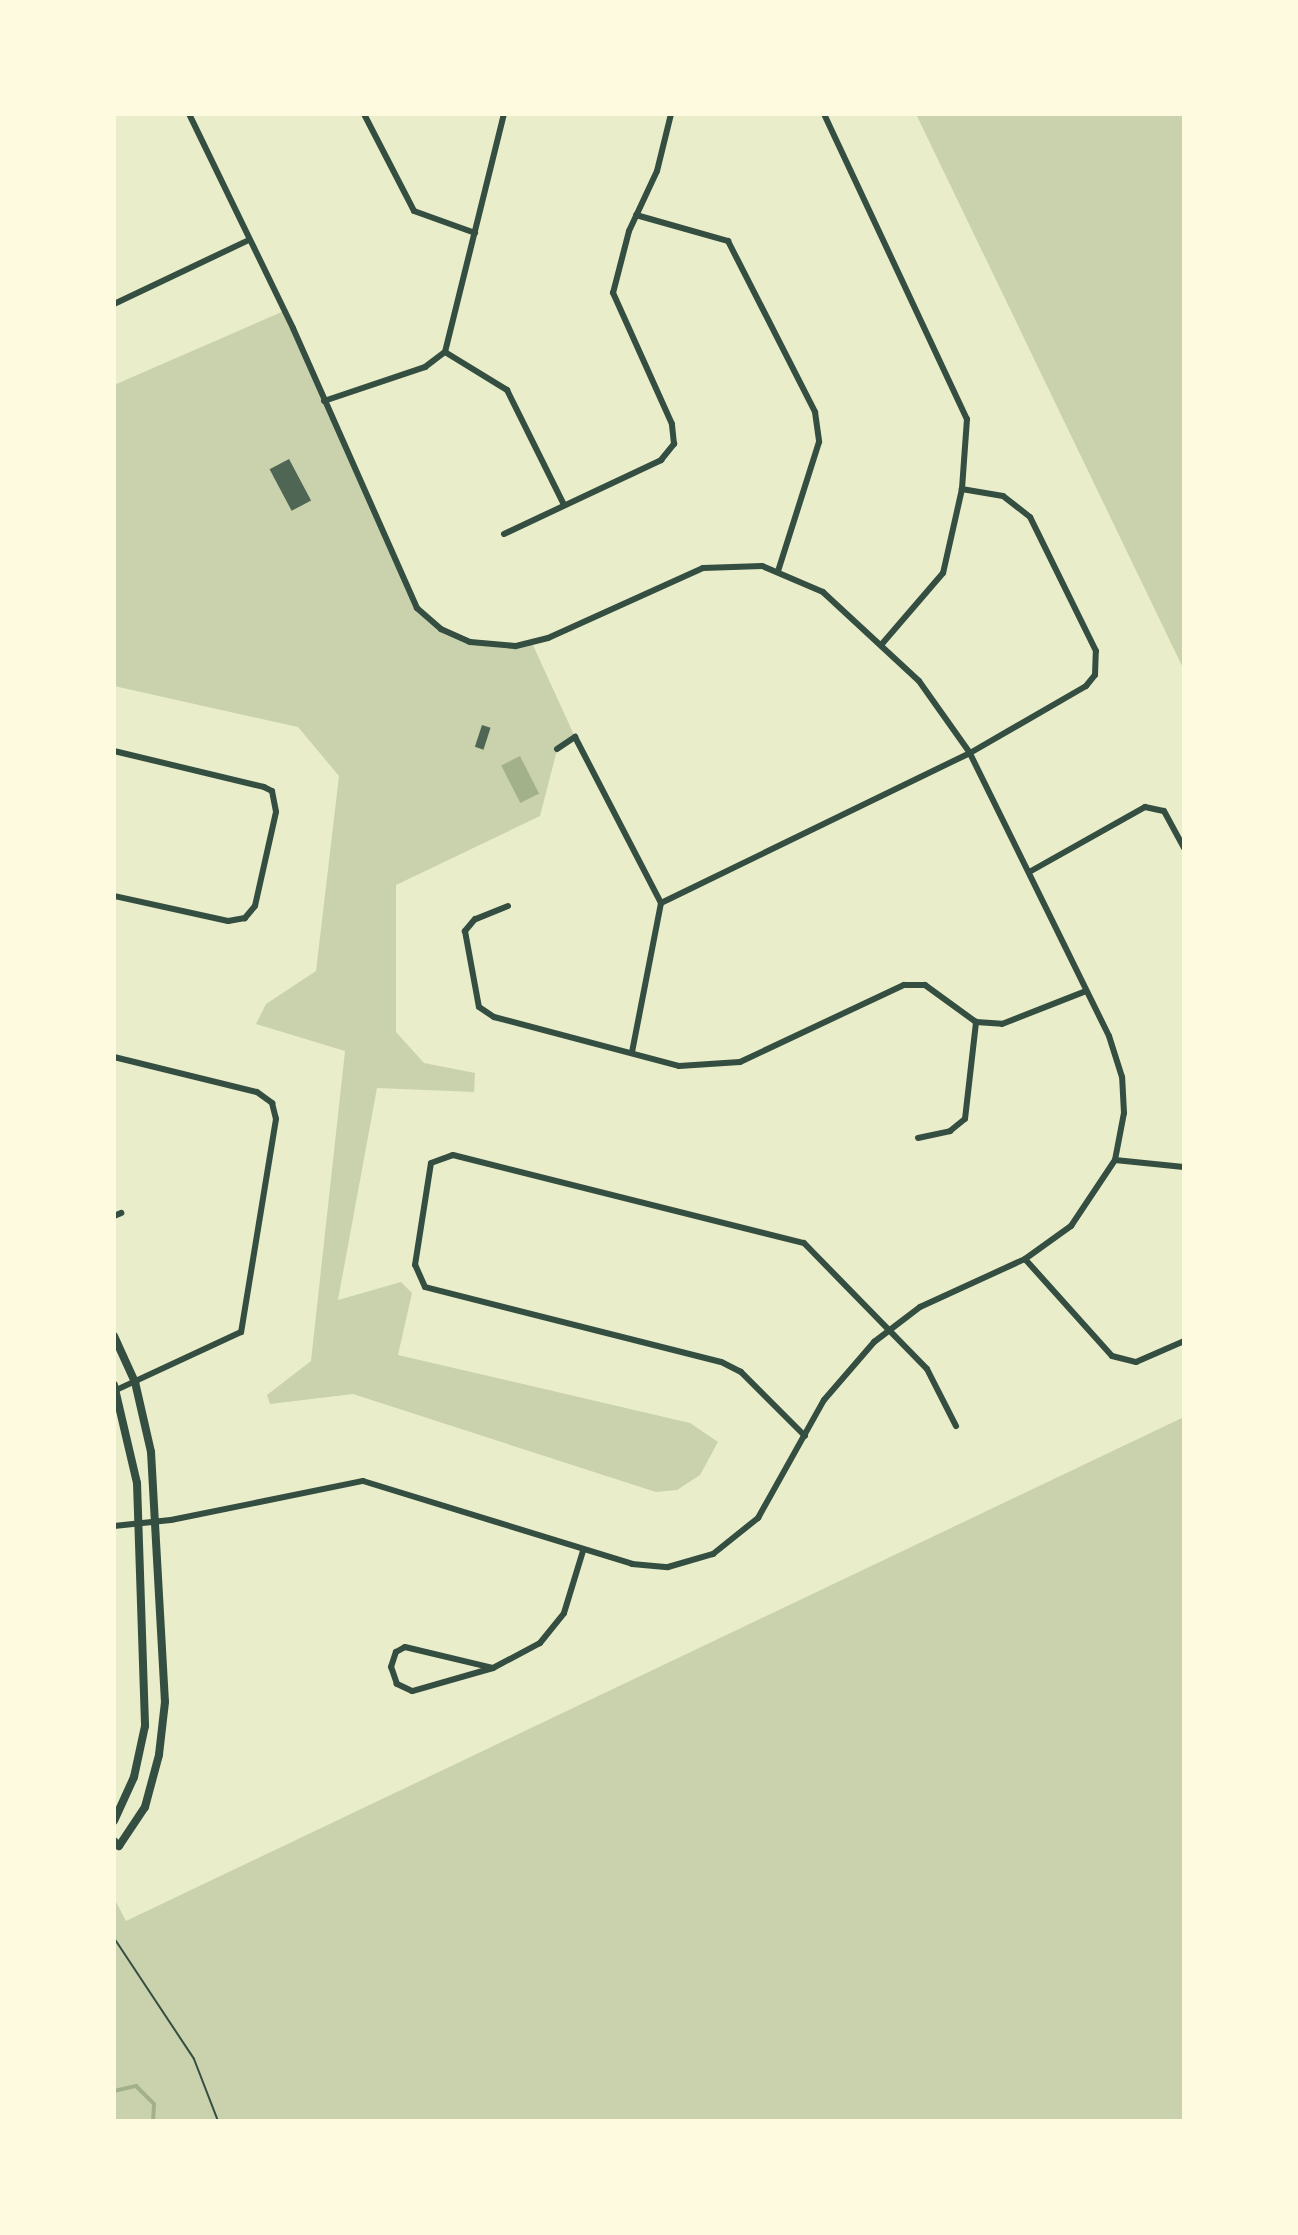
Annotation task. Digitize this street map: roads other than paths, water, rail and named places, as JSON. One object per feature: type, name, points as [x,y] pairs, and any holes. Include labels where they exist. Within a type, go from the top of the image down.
[{"type":"street","points":[[114,1526],[363,1481],[583,1551],[649,1567],[683,1564],[713,1554],[758,1518],[837,1382],[889,1330],[931,1302],[1025,1259],[1077,1219],[1115,1160],[1124,1113],[1122,1077],[1086,991],[1031,871],[970,753],[935,698],[882,644],[823,592],[778,571],[744,564],[703,568],[548,638],[515,646],[470,642],[428,620],[409,597],[324,401],[189,114]]},
{"type":"street","points":[[364,114],[414,211],[475,233]]},
{"type":"street","points":[[324,401],[425,367],[445,352],[504,114]]},
{"type":"street","points":[[504,534],[661,460],[674,444],[672,424],[613,293],[636,215],[657,171],[671,114]]},
{"type":"street","points":[[824,114],[964,407],[968,445],[962,489],[943,573],[882,644]]},
{"type":"street","points":[[636,215],[728,241],[815,412],[819,442],[778,571]]},
{"type":"street","points":[[114,304],[249,240]]},
{"type":"street","points":[[445,352],[507,390],[564,505]]},
{"type":"street","points":[[661,903],[970,753],[1086,686],[1097,663],[1030,517],[1003,496],[962,489]]},
{"type":"street","points":[[557,749],[575,737],[661,903],[632,1052]]},
{"type":"street","points":[[114,751],[264,787],[272,791],[276,812],[255,906],[245,918],[228,921],[114,896]]},
{"type":"street","points":[[1031,871],[1145,807],[1164,811],[1184,848]]},
{"type":"street","points":[[508,906],[475,919],[465,931],[479,1007],[494,1017],[689,1067],[740,1062],[894,988],[914,983],[935,991],[976,1022],[1015,1022],[1086,991]]},
{"type":"street","points":[[918,1138],[950,1131],[965,1119],[976,1022]]},
{"type":"street","points":[[114,1057],[257,1092],[272,1103],[276,1119],[245,1325],[224,1343],[115,1388],[133,1451],[145,1726],[134,1777],[114,1821]]},
{"type":"street","points":[[805,1436],[741,1372],[721,1362],[425,1287],[415,1265],[431,1163],[453,1155],[804,1243],[927,1369],[956,1426]]},
{"type":"street","points":[[1115,1160],[1184,1167]]},
{"type":"street","points":[[1025,1259],[1112,1356],[1136,1362],[1184,1341]]},
{"type":"street","points":[[114,1336],[135,1382],[151,1452],[164,1726],[145,1807],[119,1846],[114,1841]]},
{"type":"street","points":[[493,1668],[414,1647],[396,1652],[391,1667],[397,1684],[412,1691],[493,1668],[540,1643],[559,1624],[583,1551]]},
{"type":"waterway","points":[[114,2091],[136,2086],[154,2104],[153,2121]]}]
